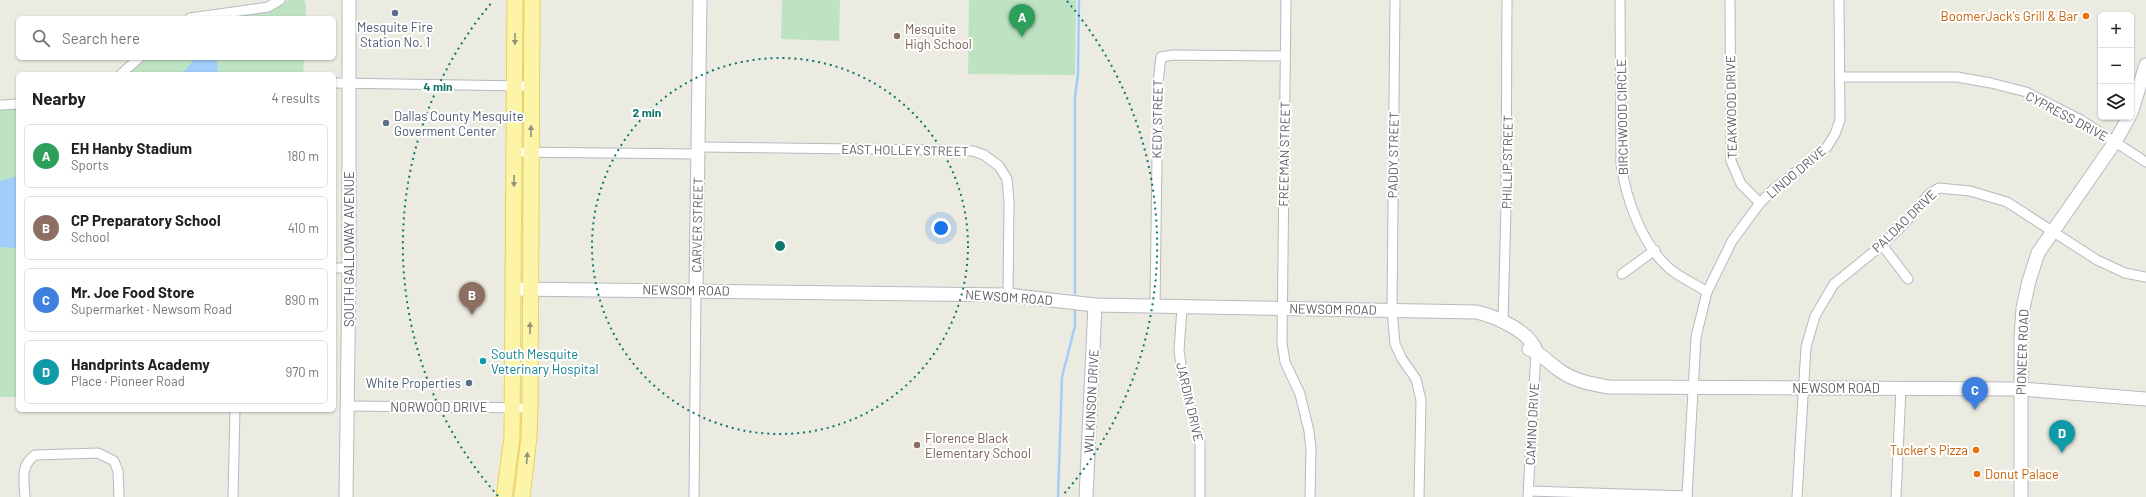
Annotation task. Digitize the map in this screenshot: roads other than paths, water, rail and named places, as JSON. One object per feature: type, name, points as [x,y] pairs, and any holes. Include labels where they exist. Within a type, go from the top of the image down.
[{"type":"main road","points":[[504,497],[510,459],[512,408],[515,1],[532,2],[530,408],[522,497]]},
{"type":"main road","points":[[514,212],[530,212]]},
{"type":"street","points":[[204,16],[268,7],[280,0]]},
{"type":"street","name":"SOUTH GALLOWAY AVENUE","points":[[346,497],[349,268],[349,0]]},
{"type":"street","name":"CARVER STREET","points":[[694,497],[700,0]]},
{"type":"street","name":"FREEMAN STREET","points":[[1286,0],[1282,343],[1285,362],[1300,394],[1309,431],[1311,449],[1310,497]]},
{"type":"street","name":"PADDY STREET","points":[[1395,0],[1392,310],[1395,344],[1402,359],[1416,379],[1421,400],[1419,497]]},
{"type":"street","name":"PHILLIP STREET","points":[[1503,323],[1506,206],[1507,0]]},
{"type":"street","name":"BIRCHWOOD CIRCLE","points":[[1620,0],[1621,164],[1623,177],[1636,221],[1655,250],[1670,268],[1707,292]]},
{"type":"street","name":"TEAKWOOD DRIVE","points":[[1730,0],[1731,161],[1741,184],[1760,203]]},
{"type":"street","name":"LINDO DRIVE","points":[[1687,496],[1696,337],[1707,292],[1732,241],[1760,203],[1775,188],[1827,148],[1835,134],[1840,120],[1839,0]]},
{"type":"street","name":"KEDY STREET","points":[[1155,307],[1158,82],[1160,57],[1173,55],[1285,56]]},
{"type":"street","points":[[123,72],[137,60]]},
{"type":"street","points":[[2134,103],[2146,65]]},
{"type":"street","name":"CYPRESS DRIVE","points":[[1840,77],[1957,77],[1991,83],[2026,92],[2081,120],[2146,162]]},
{"type":"street","points":[[336,83],[532,86]]},
{"type":"street","points":[[0,105],[16,104]]},
{"type":"street","name":"PIONEER ROAD","points":[[2022,497],[2021,389],[2023,308],[2038,253],[2115,142],[2127,120]]},
{"type":"street","name":"EAST HOLLEY STREET","points":[[514,152],[918,150],[973,151],[984,154],[1000,166],[1007,179],[1009,201],[1008,295]]},
{"type":"street","name":"PALDAO DRIVE","points":[[1797,497],[1802,388],[1806,347],[1815,316],[1824,298],[1834,284],[1882,245],[1905,223],[1929,194],[1938,188],[1970,191],[2007,202],[2097,260],[2125,274],[2146,277]]},
{"type":"street","points":[[1882,245],[1908,279]]},
{"type":"street","points":[[1622,274],[1655,250]]},
{"type":"street","points":[[336,268],[349,268]]},
{"type":"street","name":"NEWSOM ROAD","points":[[513,289],[696,290],[1008,295],[1095,305],[1477,312],[1514,326],[1534,344],[1536,351],[1559,370],[1575,380],[1609,388],[2021,389],[2146,399]]},
{"type":"street","name":"WILKINSON DRIVE","points":[[1086,497],[1095,305]]},
{"type":"street","name":"JARDIN DRIVE","points":[[1182,307],[1179,351],[1182,372],[1200,443],[1200,497]]},
{"type":"street","name":"CAMINO DRIVE","points":[[1528,494],[1536,351]]},
{"type":"street","points":[[1896,497],[1901,388]]},
{"type":"street","name":"NORWOOD DRIVE","points":[[348,406],[530,408]]},
{"type":"street","points":[[234,497],[235,412]]},
{"type":"street","points":[[25,497],[23,472],[28,460],[36,455],[98,453],[114,461],[118,471],[119,497]]},
{"type":"street","points":[[1528,494],[1687,496]]},
{"type":"water","points":[[193,60],[217,60],[218,72],[184,72]]},
{"type":"water","points":[[16,177],[16,248],[0,247],[0,181]]},
{"type":"waterway","points":[[1075,293],[1075,97],[1078,74],[1079,0]]},
{"type":"waterway","points":[[1058,497],[1062,377],[1075,326],[1075,310]]},
{"type":"place","name":"Mesquite Fire Station No. 1","points":[[395,13]]},
{"type":"place","name":"BoomerJack's Grill & Bar","points":[[2086,16]]},
{"type":"place","name":"Mesquite High School","points":[[897,36]]},
{"type":"place","name":"EH Hanby Stadium","points":[[1022,37]]},
{"type":"place","name":"Dallas County Mesquite Goverment Center","points":[[386,123]]},
{"type":"place","name":"CP Preparatory School","points":[[472,315]]},
{"type":"place","name":"South Mesquite Veterinary Hospital","points":[[483,361]]},
{"type":"place","name":"White Properties","points":[[469,383]]},
{"type":"place","name":"Mr. Joe Food Store","points":[[1975,410]]},
{"type":"place","name":"Florence Black Elementary School","points":[[917,445]]},
{"type":"place","name":"Tucker's Pizza","points":[[1976,450]]},
{"type":"place","name":"Handprints Academy","points":[[2062,453]]},
{"type":"place","name":"Donut Palace","points":[[1977,474]]}]
